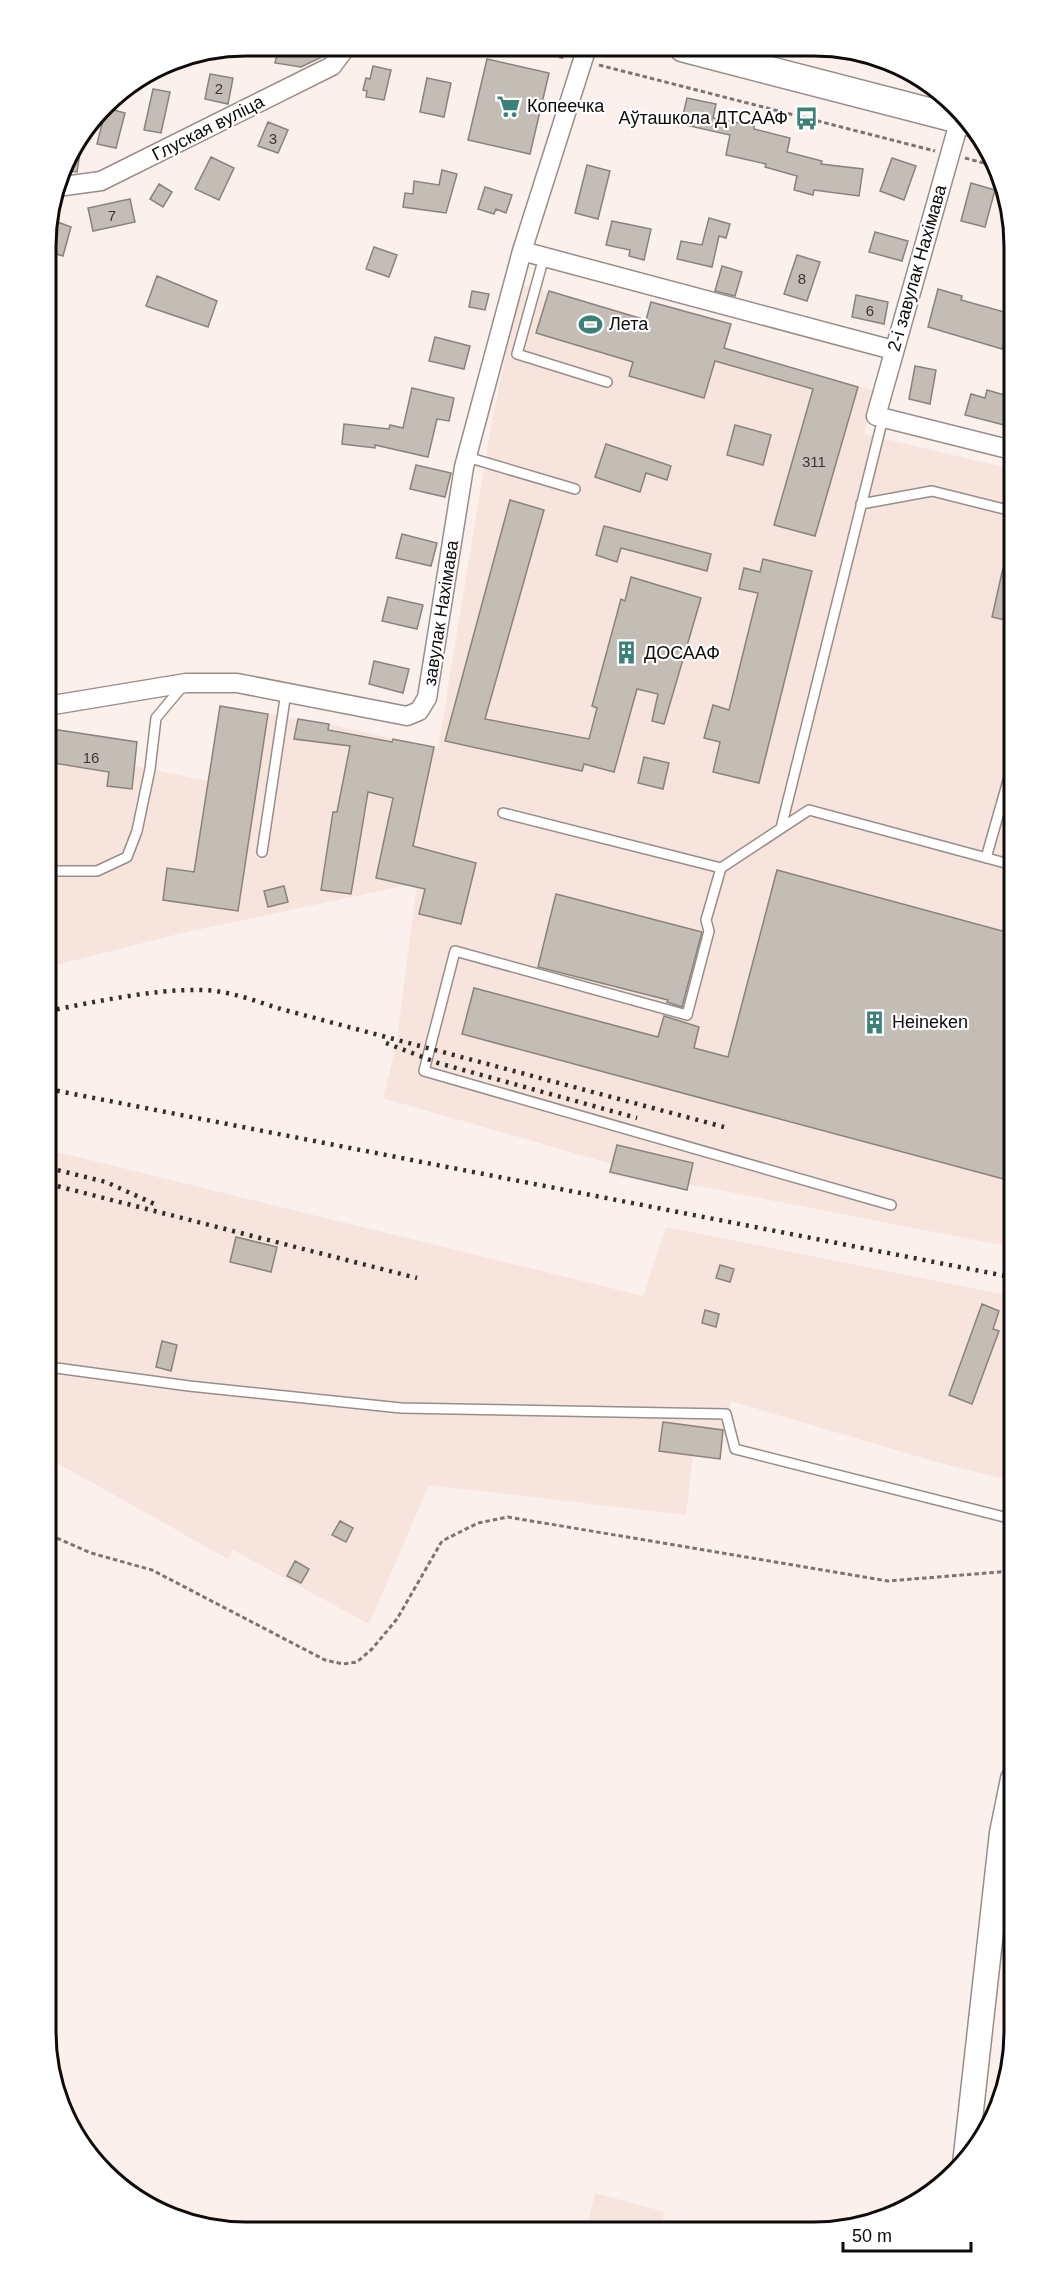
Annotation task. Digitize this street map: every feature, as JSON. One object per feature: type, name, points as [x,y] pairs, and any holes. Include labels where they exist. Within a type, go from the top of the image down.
[{"type":"main road","points":[[714,56],[953,117]]},
{"type":"street","name":"Глуская вуліца","points":[[66,186],[102,181],[332,66],[340,56]]},
{"type":"street","name":"завулак Нахімава","points":[[56,705],[186,683],[237,683],[407,716],[419,711],[427,698],[467,457],[522,251],[584,56]]},
{"type":"street","name":"2-і завулак Нахімава","points":[[879,417],[893,350],[950,154],[962,127]]},
{"type":"street","points":[[522,251],[893,350]]},
{"type":"street","points":[[879,417],[1004,448]]},
{"type":"street","points":[[967,2143],[1003,1827]]},
{"type":"lane","points":[[544,257],[517,354],[607,382]]},
{"type":"lane","points":[[782,828],[861,504],[879,417]]},
{"type":"lane","points":[[467,457],[575,489]]},
{"type":"lane","points":[[861,504],[932,491],[1004,509]]},
{"type":"lane","points":[[56,871],[96,871],[127,857],[138,831],[150,769],[156,718],[168,701],[186,683]]},
{"type":"lane","points":[[262,852],[286,692]]},
{"type":"lane","points":[[986,858],[1004,796]]},
{"type":"lane","points":[[891,1205],[424,1071],[455,951],[687,1015],[709,931],[706,920],[721,868],[809,810],[1004,863]]},
{"type":"lane","points":[[503,813],[721,868]]},
{"type":"lane","points":[[56,1367],[189,1386],[401,1408],[726,1414],[735,1449],[1003,1517]]},
{"type":"path","points":[[592,56],[985,163]]},
{"type":"path","points":[[56,1538],[91,1553],[152,1570],[326,1660],[344,1664],[357,1662],[372,1649],[397,1619],[442,1541],[478,1523],[508,1517],[888,1581],[1003,1573]]},
{"type":"shaded area","points":[[520,284],[646,320],[651,302],[731,324],[724,348],[875,391],[864,434],[1004,467],[1003,1246],[688,1184],[687,1190],[608,1174],[612,1164],[383,1098],[396,1047],[417,883],[178,934],[56,965],[56,730],[137,742],[135,766],[208,781],[220,706],[329,724],[438,749],[490,432]]},
{"type":"shaded area","points":[[56,1152],[643,1296],[666,1227],[1003,1294],[1003,1479],[933,1461],[731,1401],[720,1459],[693,1456],[686,1515],[429,1485],[369,1624],[233,1550],[228,1559],[56,1462]]},
{"type":"shaded area","points":[[595,2193],[665,2212],[662,2222],[588,2222]]},
{"type":"green space","points":[[1003,2037],[1002,2058],[998,2076]]},
{"type":"building","points":[[277,56],[324,56],[301,67],[275,63]]},
{"type":"building","name":"Копеечка","points":[[487,59],[549,73],[530,154],[468,140]]},
{"type":"building","points":[[373,66],[391,70],[384,100],[366,97],[367,91],[363,90],[366,78],[370,79]]},
{"type":"building","points":[[210,74],[233,78],[228,104],[205,99]]},
{"type":"building","points":[[427,78],[451,83],[444,117],[420,112]]},
{"type":"building","points":[[153,89],[170,92],[161,133],[144,130]]},
{"type":"building","points":[[687,98],[716,104],[713,118],[754,126],[754,129],[790,138],[787,152],[822,161],[821,164],[863,169],[859,196],[814,190],[813,195],[794,190],[797,176],[765,167],[766,164],[726,155],[730,135],[681,124]]},
{"type":"building","points":[[113,110],[125,113],[116,148],[97,144],[103,120]]},
{"type":"building","points":[[268,122],[288,130],[278,153],[258,146]]},
{"type":"building","points":[[80,151],[77,172],[71,171]]},
{"type":"building","points":[[211,157],[234,168],[219,200],[195,189]]},
{"type":"building","points":[[892,158],[916,166],[904,200],[880,191]]},
{"type":"building","points":[[587,165],[610,171],[598,219],[575,213]]},
{"type":"building","points":[[442,170],[457,174],[446,213],[403,207],[405,193],[413,194],[414,181],[439,185]]},
{"type":"building","points":[[971,183],[995,190],[985,227],[961,221]]},
{"type":"building","points":[[159,184],[172,192],[163,207],[150,199]]},
{"type":"building","points":[[485,187],[512,195],[506,213],[496,209],[494,214],[478,209]]},
{"type":"building","points":[[130,199],[135,222],[93,231],[88,208]]},
{"type":"building","points":[[709,218],[730,224],[726,238],[719,236],[712,267],[677,259],[681,241],[702,245]]},
{"type":"building","points":[[612,221],[651,229],[644,260],[629,256],[630,250],[606,245]]},
{"type":"building","points":[[57,222],[71,227],[63,256],[56,254]]},
{"type":"building","points":[[875,232],[908,241],[902,261],[869,252]]},
{"type":"building","points":[[374,247],[397,255],[389,277],[366,269]]},
{"type":"building","points":[[797,255],[820,262],[807,301],[784,294]]},
{"type":"building","points":[[722,266],[742,272],[735,296],[715,291]]},
{"type":"building","points":[[157,276],[217,301],[208,327],[146,306]]},
{"type":"building","points":[[938,289],[962,296],[961,300],[1004,312],[1002,349],[928,327]]},
{"type":"building","points":[[472,291],[489,294],[485,310],[469,307]]},
{"type":"building","points":[[549,291],[646,320],[651,302],[731,324],[724,348],[858,387],[815,536],[774,525],[813,389],[715,361],[704,398],[629,376],[633,362],[536,333]]},
{"type":"building","points":[[856,295],[888,302],[884,324],[852,317]]},
{"type":"building","points":[[435,337],[470,346],[464,369],[429,361]]},
{"type":"building","points":[[915,366],[936,370],[930,404],[909,399]]},
{"type":"building","points":[[412,388],[454,398],[449,421],[437,419],[428,457],[375,445],[375,448],[342,444],[344,424],[389,429],[390,425],[403,428]]},
{"type":"building","points":[[987,390],[1004,395],[1004,425],[965,415],[971,394],[985,398]]},
{"type":"building","points":[[735,425],[771,435],[763,465],[727,455]]},
{"type":"building","points":[[606,444],[671,466],[667,480],[646,473],[640,492],[595,477]]},
{"type":"building","points":[[416,465],[451,473],[445,497],[410,489]]},
{"type":"building","name":"ДОСААФ","points":[[510,500],[544,510],[485,719],[589,739],[597,708],[592,706],[621,599],[625,601],[631,577],[701,598],[664,724],[652,721],[658,694],[637,689],[614,772],[584,764],[582,771],[445,741]]},
{"type":"building","points":[[604,526],[711,554],[707,571],[621,548],[617,562],[596,555]]},
{"type":"building","points":[[402,534],[437,543],[431,566],[396,558]]},
{"type":"building","points":[[763,559],[812,571],[759,783],[713,772],[720,742],[704,738],[713,705],[729,710],[758,593],[739,589],[744,568],[760,572]]},
{"type":"building","points":[[1003,568],[1004,568],[1004,620],[992,617]]},
{"type":"building","points":[[388,597],[423,605],[417,629],[382,621]]},
{"type":"building","points":[[374,661],[409,669],[403,693],[369,684]]},
{"type":"building","points":[[220,706],[268,714],[238,911],[163,900],[167,868],[194,872]]},
{"type":"building","points":[[298,719],[329,724],[328,730],[434,747],[413,846],[476,863],[461,924],[419,914],[425,889],[376,878],[393,798],[368,792],[351,894],[321,890],[333,812],[337,812],[350,746],[294,739]]},
{"type":"building","points":[[56,730],[137,742],[132,789],[107,786],[109,772],[56,763]]},
{"type":"building","points":[[644,757],[669,763],[663,789],[638,783]]},
{"type":"building","name":"Heineken","points":[[777,870],[1004,931],[1003,1179],[462,1034],[474,988],[658,1037],[664,1016],[699,1027],[694,1048],[728,1057]]},
{"type":"building","points":[[284,886],[288,902],[268,907],[264,891]]},
{"type":"building","points":[[556,894],[702,932],[682,1007],[667,1002],[668,1000],[538,967]]},
{"type":"building","points":[[617,1145],[693,1163],[687,1190],[610,1172]]},
{"type":"building","points":[[236,1237],[277,1247],[271,1272],[230,1262]]},
{"type":"building","points":[[720,1265],[734,1269],[730,1282],[716,1278]]},
{"type":"building","points":[[982,1304],[999,1311],[993,1329],[999,1331],[972,1404],[949,1395]]},
{"type":"building","points":[[705,1310],[719,1314],[716,1327],[702,1323]]},
{"type":"building","points":[[162,1341],[177,1345],[171,1371],[156,1367]]},
{"type":"building","points":[[663,1422],[723,1430],[720,1459],[659,1451]]},
{"type":"building","points":[[340,1521],[353,1528],[346,1542],[332,1535]]},
{"type":"building","points":[[295,1561],[309,1569],[301,1583],[287,1576]]},
{"type":"railway","points":[[56,1010],[163,992],[182,990],[221,992],[724,1127]]},
{"type":"railway","points":[[386,1043],[438,1063],[637,1118]]},
{"type":"railway","points":[[56,1091],[1003,1276]]},
{"type":"railway","points":[[56,1170],[106,1182],[159,1206]]},
{"type":"railway","points":[[56,1186],[417,1278]]},
{"type":"place","name":"Копеечка","points":[[509,106]]},
{"type":"place","name":"Аўташкола ДТСААФ","points":[[806,118]]},
{"type":"place","name":"Лета","points":[[591,324]]},
{"type":"place","name":"ДОСААФ","points":[[626,653]]},
{"type":"place","name":"Heineken","points":[[874,1022]]}]
